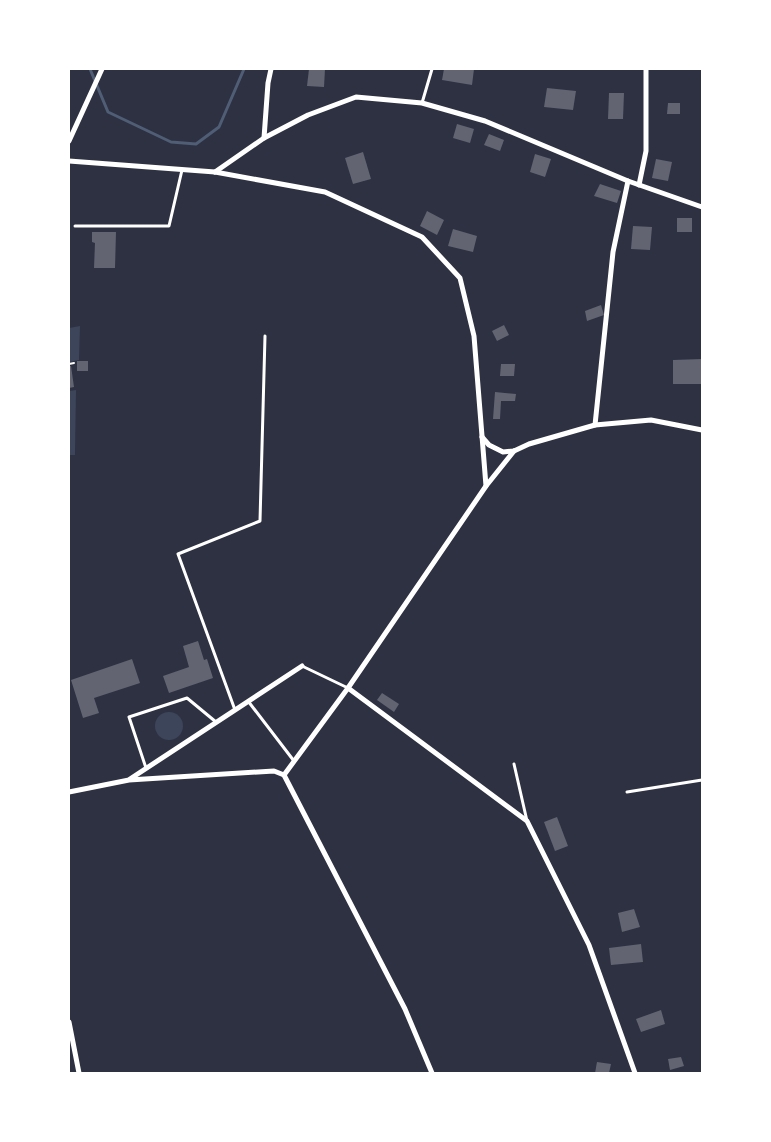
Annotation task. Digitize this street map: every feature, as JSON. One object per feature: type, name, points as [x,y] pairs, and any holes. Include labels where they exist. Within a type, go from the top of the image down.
[{"type":"street","points":[[69,141],[102,69]]},
{"type":"street","points":[[264,138],[268,83],[271,69]]},
{"type":"street","points":[[640,185],[646,150],[646,69]]},
{"type":"street","points":[[215,172],[264,138],[308,115],[356,97],[422,103],[485,121],[628,181],[702,207]]},
{"type":"street","points":[[69,161],[215,172],[325,192],[422,237],[460,278],[474,336],[486,486]]},
{"type":"street","points":[[595,425],[613,252],[628,181]]},
{"type":"street","points":[[284,775],[348,688],[486,486],[514,452],[529,444],[595,425],[651,420],[702,430]]},
{"type":"street","points":[[482,436],[495,449],[503,452],[514,452]]},
{"type":"street","points":[[129,780],[302,666]]},
{"type":"street","points":[[348,688],[527,821],[589,945],[635,1073]]},
{"type":"street","points":[[69,792],[129,780],[274,771],[284,775],[405,1009],[432,1073]]},
{"type":"street","points":[[69,1022],[79,1073]]},
{"type":"lane","points":[[422,103],[432,69]]},
{"type":"lane","points":[[75,226],[169,226],[182,169]]},
{"type":"lane","points":[[235,710],[178,554],[260,521],[265,336]]},
{"type":"lane","points":[[302,666],[348,688]]},
{"type":"lane","points":[[146,768],[129,717],[188,698],[217,722]]},
{"type":"lane","points":[[248,701],[294,762]]},
{"type":"lane","points":[[514,764],[527,821]]},
{"type":"lane","points":[[627,792],[702,780]]},
{"type":"path","points":[[69,364],[74,363]]},
{"type":"shaded area","points":[[80,326],[79,360],[69,362],[69,328]]},
{"type":"shaded area","points":[[76,390],[75,455],[69,455],[69,391]]},
{"type":"shaded area","points":[[169,712],[179,716],[183,726],[179,736],[169,740],[159,736],[155,726],[159,716]]},
{"type":"building","points":[[309,69],[325,69],[324,87],[307,86]]},
{"type":"building","points":[[444,69],[474,69],[472,85],[442,80]]},
{"type":"building","points":[[547,88],[576,91],[573,110],[544,107]]},
{"type":"building","points":[[609,93],[624,93],[623,119],[608,119]]},
{"type":"building","points":[[668,103],[680,103],[680,114],[667,114]]},
{"type":"building","points":[[457,124],[474,129],[470,143],[453,138]]},
{"type":"building","points":[[489,134],[504,140],[500,151],[484,145]]},
{"type":"building","points":[[363,152],[371,179],[353,184],[345,158]]},
{"type":"building","points":[[535,154],[551,159],[545,177],[530,172]]},
{"type":"building","points":[[656,159],[672,162],[668,181],[652,178]]},
{"type":"building","points":[[600,184],[621,191],[617,203],[594,196]]},
{"type":"building","points":[[427,211],[444,220],[437,235],[420,226]]},
{"type":"building","points":[[677,218],[692,218],[692,232],[677,232]]},
{"type":"building","points":[[633,226],[652,227],[650,250],[631,249]]},
{"type":"building","points":[[453,229],[477,236],[473,252],[448,246]]},
{"type":"building","points":[[92,232],[116,232],[115,268],[94,268],[95,243],[92,242]]},
{"type":"building","points":[[601,305],[604,315],[587,321],[585,311]]},
{"type":"building","points":[[504,325],[509,335],[497,341],[492,331]]},
{"type":"building","points":[[702,359],[702,384],[673,384],[673,360]]},
{"type":"building","points":[[77,361],[88,361],[88,371],[77,371]]},
{"type":"building","points":[[501,364],[515,364],[514,376],[500,376]]},
{"type":"building","points":[[69,366],[71,366],[74,387],[69,388]]},
{"type":"building","points":[[495,392],[516,394],[515,401],[501,401],[500,419],[493,419]]},
{"type":"building","points":[[198,641],[204,660],[207,659],[213,678],[169,693],[163,676],[189,667],[183,646]]},
{"type":"building","points":[[132,659],[140,683],[94,698],[99,713],[83,718],[71,680]]},
{"type":"building","points":[[382,693],[399,704],[394,712],[377,700]]},
{"type":"building","points":[[557,817],[568,846],[555,851],[544,822]]},
{"type":"building","points":[[634,909],[640,927],[622,932],[618,913]]},
{"type":"building","points":[[641,944],[643,962],[611,965],[609,948]]},
{"type":"building","points":[[661,1010],[665,1024],[641,1032],[636,1019]]},
{"type":"building","points":[[681,1057],[684,1066],[670,1070],[668,1059]]},
{"type":"building","points":[[597,1062],[611,1064],[609,1073],[595,1073]]},
{"type":"waterway","points":[[90,69],[108,112],[171,142],[196,144],[219,127],[244,69]]}]
